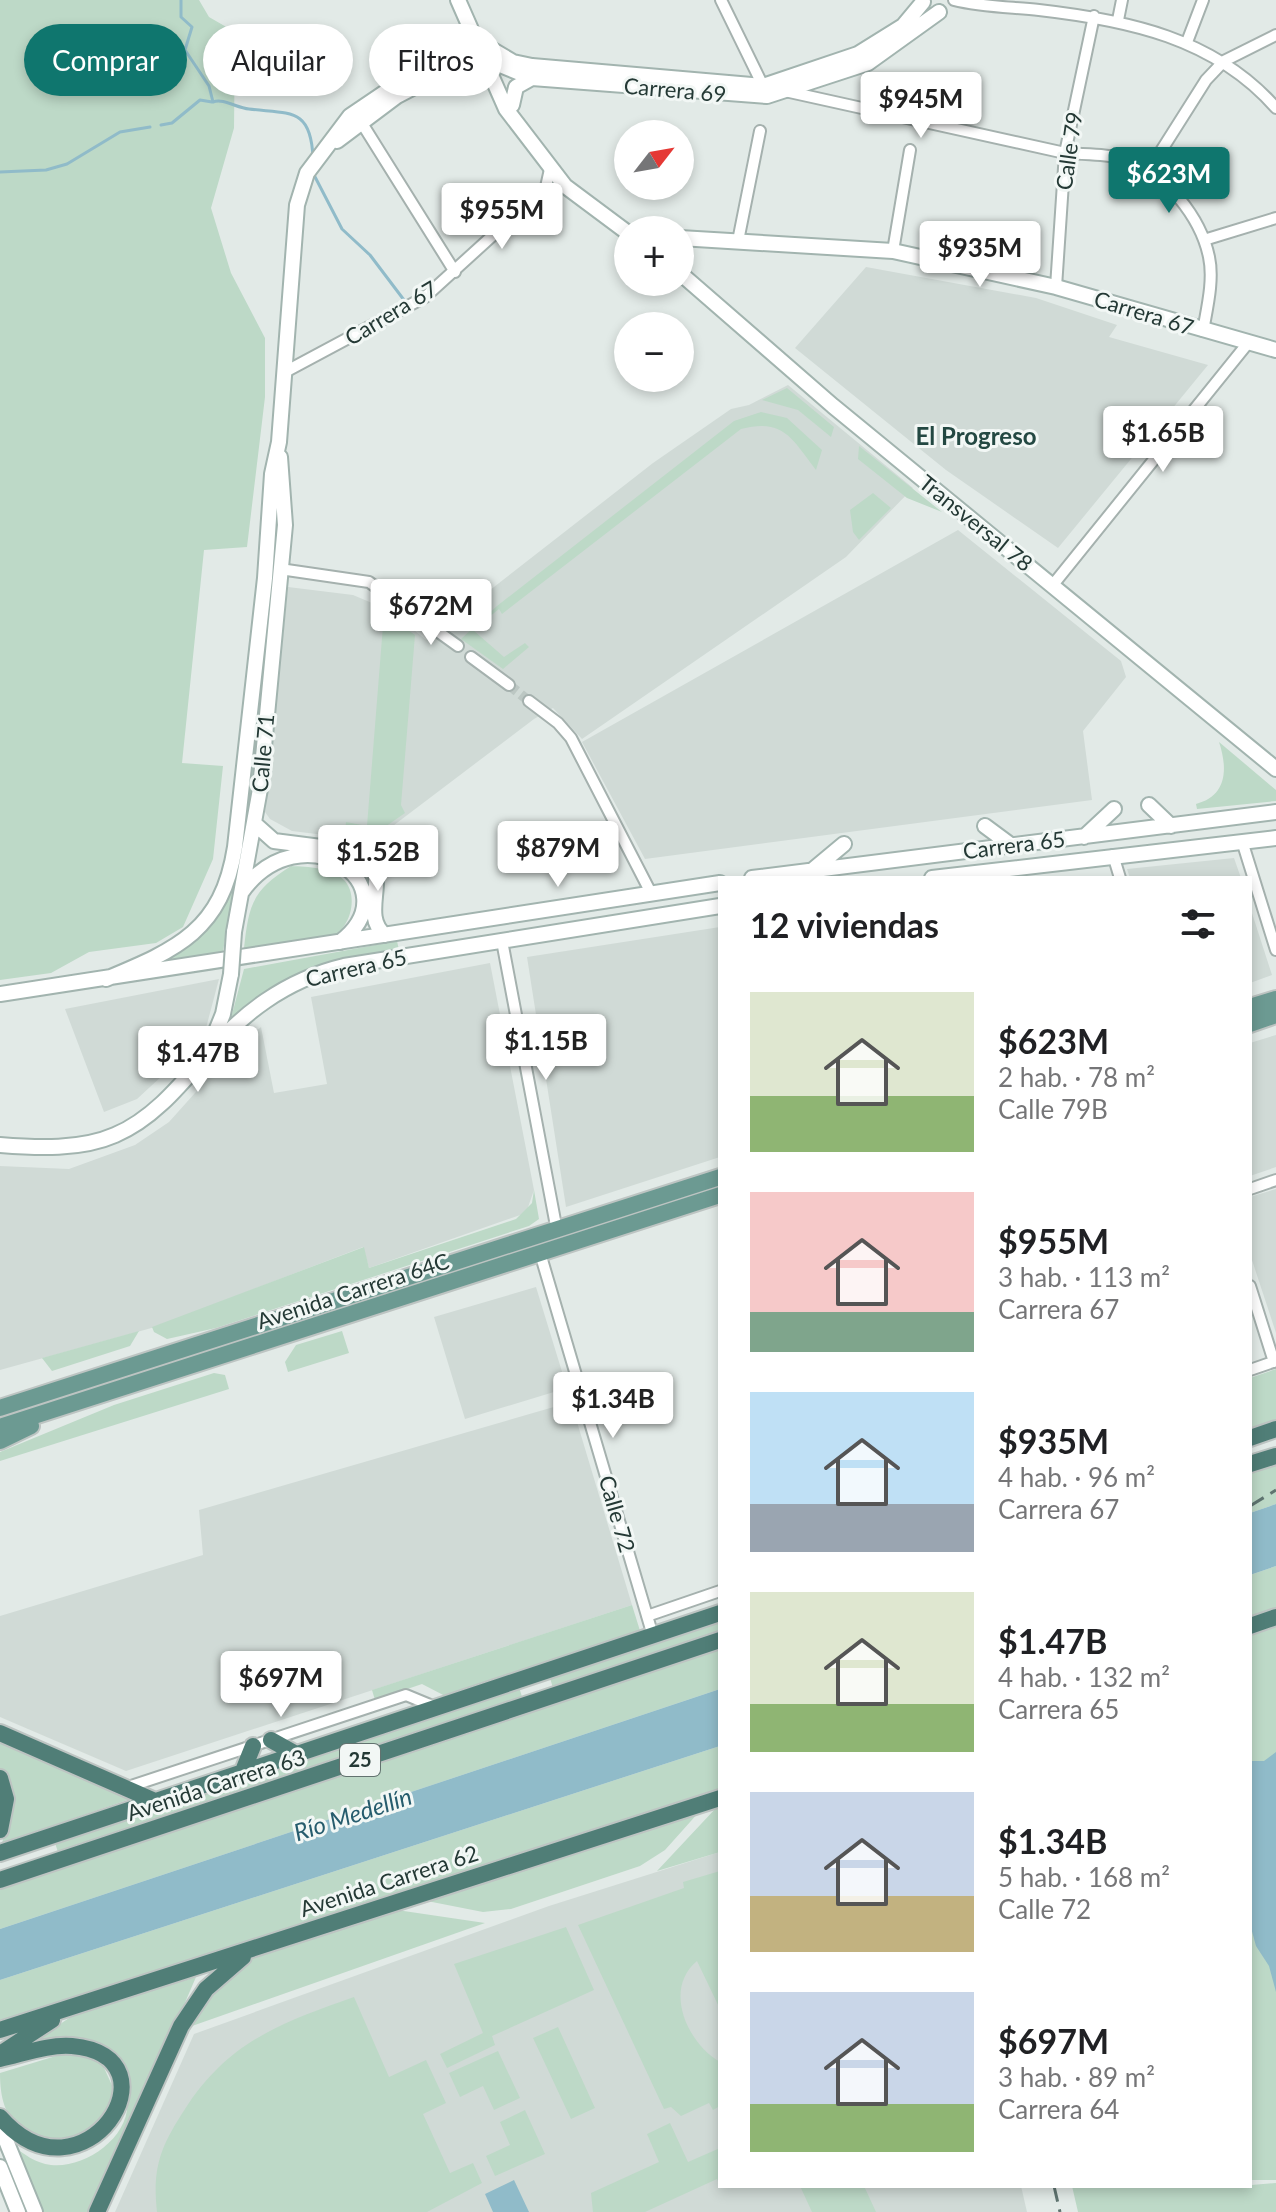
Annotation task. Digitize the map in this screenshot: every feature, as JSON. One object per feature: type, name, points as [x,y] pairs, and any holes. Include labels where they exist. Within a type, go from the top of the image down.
[{"type":"highway","points":[[1252,1437],[1276,1429]]},
{"type":"highway","points":[[1252,1463],[1276,1456]]},
{"type":"highway","name":"Avenida Carrera 63","points":[[0,1853],[718,1614]]},
{"type":"highway","points":[[1252,1625],[1276,1617]]},
{"type":"highway","name":"Avenida Carrera 63","points":[[0,1878],[718,1641]]},
{"type":"highway","points":[[0,1733],[155,1801]]},
{"type":"highway","points":[[271,1740],[296,1754]]},
{"type":"highway","points":[[243,1771],[253,1746]]},
{"type":"highway","points":[[0,1778],[6,1799],[0,1830]]},
{"type":"highway","name":"Avenida Carrera 62","points":[[0,2030],[718,1799]]},
{"type":"highway","points":[[0,1878],[32,1843]]},
{"type":"highway","points":[[97,2212],[193,2005],[229,1967],[252,1950]]},
{"type":"highway","name":"Avenida Carrera 62","points":[[0,2056],[72,2007]]},
{"type":"highway","points":[[0,2056],[63,2046],[90,2050],[114,2071],[122,2099],[114,2130],[91,2151],[77,2157],[61,2159],[33,2150],[14,2135],[0,2117]]},
{"type":"main road","points":[[920,1],[928,11],[949,4]]},
{"type":"main road","name":"Carrera 69","points":[[502,59],[532,66],[765,91],[858,54],[903,26],[920,1]]},
{"type":"main road","name":"Carrera 69","points":[[502,62],[532,78],[785,91],[868,63],[949,4]]},
{"type":"main road","points":[[461,5],[470,24]]},
{"type":"main road","points":[[512,105],[516,87],[532,78]]},
{"type":"main road","points":[[502,86],[519,123]]},
{"type":"main road","points":[[357,117],[387,96]]},
{"type":"main road","points":[[501,96],[506,109],[565,186],[614,223]]},
{"type":"main road","name":"Calle 71","points":[[205,1057],[223,1014],[231,974],[239,897],[256,825],[285,513],[279,442],[295,219],[307,173],[357,117]]},
{"type":"main road","name":"Carrera 67","points":[[694,238],[893,251],[1056,287],[1276,350]]},
{"type":"main road","name":"Transversal 78","points":[[694,285],[833,406],[1276,769]]},
{"type":"main road","name":"Calle 71","points":[[106,979],[184,942],[213,912],[228,881],[235,847],[272,474],[279,442]]},
{"type":"main road","points":[[266,557],[280,569]]},
{"type":"main road","points":[[1149,805],[1171,826]]},
{"type":"main road","points":[[1084,837],[1114,809]]},
{"type":"main road","name":"Carrera 65","points":[[767,876],[1276,812]]},
{"type":"main road","points":[[256,825],[274,841],[362,850],[376,864],[375,921],[385,935]]},
{"type":"main road","points":[[985,826],[1012,846]]},
{"type":"main road","name":"Carrera 65","points":[[984,875],[1113,855],[1276,838]]},
{"type":"main road","points":[[813,870],[844,844]]},
{"type":"main road","points":[[239,897],[265,868],[291,855],[332,860],[376,897]]},
{"type":"main road","points":[[358,879],[370,876],[376,864]]},
{"type":"main road","points":[[337,944],[354,929],[362,915],[358,879]]},
{"type":"main road","name":"Carrera 65","points":[[0,994],[718,883]]},
{"type":"main road","name":"Carrera 65","points":[[1,1145],[79,1145],[118,1134],[147,1116],[177,1090],[205,1057],[262,1001],[309,976],[344,966],[718,906]]},
{"type":"main road","points":[[1252,1006],[1276,999]]},
{"type":"main road","points":[[1252,1023],[1276,1015]]},
{"type":"main road","name":"Avenida Carrera 64C","points":[[0,1408],[718,1178]]},
{"type":"main road","name":"Avenida Carrera 64C","points":[[0,1427],[718,1196]]},
{"type":"main road","points":[[0,1398],[47,1393]]},
{"type":"main road","points":[[0,1441],[79,1402]]},
{"type":"main road","points":[[0,2126],[35,2212]]},
{"type":"main road","points":[[0,2167],[18,2212]]},
{"type":"street","points":[[721,0],[765,91]]},
{"type":"street","points":[[729,15],[732,0]]},
{"type":"street","points":[[1118,20],[1122,0]]},
{"type":"street","points":[[1187,42],[1203,0]]},
{"type":"street","points":[[949,4],[1118,20],[1187,42],[1224,61],[1276,108]]},
{"type":"street","name":"Calle 79","points":[[1056,287],[1065,153],[1094,16]]},
{"type":"street","points":[[1149,170],[1190,103],[1224,61],[1276,35]]},
{"type":"street","points":[[785,91],[1065,153],[1107,155],[1149,170],[1180,201],[1204,240],[1210,259],[1203,331]]},
{"type":"street","points":[[357,117],[455,272]]},
{"type":"street","points":[[738,241],[760,131]]},
{"type":"street","points":[[893,251],[910,150]]},
{"type":"street","points":[[550,169],[546,187],[565,186]]},
{"type":"street","name":"Carrera 67","points":[[283,373],[425,297],[546,187]]},
{"type":"street","points":[[1204,240],[1276,218]]},
{"type":"street","points":[[1052,586],[1248,343]]},
{"type":"street","points":[[280,569],[359,579],[401,604],[458,646]]},
{"type":"street","points":[[471,657],[509,685]]},
{"type":"street","points":[[529,701],[558,723],[571,738],[651,893]]},
{"type":"street","points":[[1242,841],[1276,950]]},
{"type":"street","points":[[1113,855],[1119,876]]},
{"type":"street","points":[[502,941],[557,1231]]},
{"type":"street","points":[[1252,1188],[1276,1180]]},
{"type":"street","name":"Calle 72","points":[[540,1253],[653,1636]]},
{"type":"street","points":[[1252,1292],[1275,1361],[1252,1369]]},
{"type":"street","points":[[647,1616],[718,1592]]},
{"type":"street","points":[[125,1788],[406,1695],[437,1708]]},
{"type":"shaded area","points":[[866,267],[1036,298],[1117,325],[1109,337],[1208,365],[1058,548],[946,470],[795,348]]},
{"type":"shaded area","points":[[788,385],[913,488],[846,557],[582,739],[553,708],[534,719],[373,841],[292,831],[270,819],[265,812],[288,587],[353,595],[391,611],[426,640],[653,463],[731,409],[749,405]]},
{"type":"shaded area","points":[[958,530],[1121,661],[1126,677],[1083,731],[1092,800],[645,859],[582,742]]},
{"type":"shaded area","points":[[1234,858],[1240,876],[1129,876],[1127,869]]},
{"type":"shaded area","points":[[1252,913],[1272,975],[1252,982]]},
{"type":"shaded area","points":[[718,927],[718,1158],[566,1207],[527,957]]},
{"type":"shaded area","points":[[490,963],[534,1190],[526,1213],[369,1268],[363,1247],[155,1327],[0,1370],[0,1166],[69,1169],[135,1145],[169,1122],[229,1055],[261,1027],[274,1093],[327,1084],[311,997]]},
{"type":"shaded area","points":[[219,979],[206,1028],[189,1051],[137,1099],[104,1112],[65,1009]]},
{"type":"shaded area","points":[[1276,1035],[1276,1167],[1252,1175],[1252,1042]]},
{"type":"shaded area","points":[[1276,1189],[1276,1333],[1252,1260],[1252,1196]]},
{"type":"shaded area","points":[[536,1287],[567,1388],[465,1419],[434,1317]]},
{"type":"shaded area","points":[[571,1402],[632,1605],[126,1771],[0,1717],[0,1616],[203,1555],[199,1510]]},
{"type":"shaded area","points":[[718,1853],[718,2188],[1021,2188],[1027,2212],[115,2212],[194,2034],[549,1906]]},
{"type":"green space","points":[[0,0],[199,0],[209,17],[221,24],[203,24],[203,96],[234,96],[234,128],[211,208],[231,273],[265,338],[265,397],[247,547],[204,550],[182,763],[223,766],[213,859],[183,927],[156,943],[89,952],[51,973],[0,980]]},
{"type":"green space","points":[[787,388],[834,427],[831,437],[798,410],[762,400]]},
{"type":"green space","points":[[761,412],[787,418],[822,450],[816,470],[793,441],[777,429],[756,426],[741,429],[502,614],[499,609],[473,630],[504,657],[525,643],[529,647],[503,669],[461,639],[497,606],[734,421]]},
{"type":"green space","points":[[859,446],[942,512],[907,498],[858,459]]},
{"type":"green space","points":[[873,493],[891,508],[859,540],[853,532],[850,510]]},
{"type":"green space","points":[[384,613],[415,635],[401,805],[405,813],[372,836],[345,833],[346,822],[367,826]]},
{"type":"green space","points":[[256,705],[263,705],[250,833],[232,898],[223,951],[162,964],[162,960],[234,877],[243,838]]},
{"type":"green space","points":[[1219,742],[1276,790],[1276,801],[1197,809],[1196,804],[1214,795],[1222,780],[1224,762]]},
{"type":"green space","points":[[291,866],[326,870],[344,880],[349,886],[352,903],[348,920],[337,933],[320,940],[244,948],[251,909],[260,891]]},
{"type":"green space","points":[[397,941],[399,950],[328,964],[289,979],[230,1022],[244,969]]},
{"type":"green space","points":[[534,1190],[539,1219],[529,1226],[216,1328],[167,1339],[154,1332],[152,1327],[364,1247],[369,1268],[516,1219],[532,1203]]},
{"type":"green space","points":[[139,1331],[130,1346],[52,1371],[42,1358]]},
{"type":"green space","points":[[342,1331],[349,1353],[288,1372],[285,1362],[296,1345]]},
{"type":"green space","points":[[1276,1369],[1276,1423],[1252,1430],[1252,1377]]},
{"type":"green space","points":[[214,1373],[225,1375],[229,1389],[0,1461],[0,1452],[114,1405]]},
{"type":"green space","points":[[1276,1463],[1276,1504],[1252,1512],[1252,1471]]},
{"type":"green space","points":[[1276,1566],[1276,1608],[1252,1615],[1252,1574]]},
{"type":"green space","points":[[632,1605],[641,1634],[449,1698],[422,1684],[375,1700],[372,1690]]},
{"type":"green space","points":[[718,1622],[718,1634],[553,1688],[550,1678]]},
{"type":"green space","points":[[1276,1627],[1276,2180],[1252,2180],[1252,1635]]},
{"type":"green space","points":[[718,1647],[718,1690],[0,1929],[0,1886]]},
{"type":"green space","points":[[519,1687],[523,1700],[59,1855],[55,1843]]},
{"type":"green space","points":[[0,1737],[136,1797],[2,1843],[11,1814],[9,1788],[0,1768]]},
{"type":"green space","points":[[718,1747],[718,1791],[0,2024],[0,1980]]},
{"type":"green space","points":[[716,1808],[718,1853],[657,1871]]},
{"type":"green space","points":[[699,1812],[665,1850],[640,1866],[511,1909],[483,1912],[427,1901]]},
{"type":"green space","points":[[718,1872],[718,2005],[697,1961],[687,1973],[681,2000],[689,2029],[718,2060],[718,2107],[713,2110],[709,2103],[681,2116],[671,2107],[664,2109],[578,1925],[684,1888],[683,1882]]},
{"type":"green space","points":[[397,1910],[485,1923],[192,2026],[221,1982],[247,1958]]},
{"type":"green space","points":[[566,1927],[594,1990],[492,2036],[495,2045],[447,2068],[440,2054],[483,2033],[454,1964]]},
{"type":"green space","points":[[196,1977],[95,2212],[39,2212],[12,2145],[45,2164],[78,2162],[114,2138],[127,2113],[127,2099],[112,2062],[95,2044],[73,2038],[32,2043],[75,2014]]},
{"type":"green space","points":[[354,1997],[389,2077],[426,2060],[446,2103],[423,2114],[450,2173],[473,2163],[482,2183],[427,2212],[157,2212],[157,2169],[164,2146],[185,2109],[220,2066],[259,2037],[280,2026]]},
{"type":"green space","points":[[558,2027],[595,2108],[571,2119],[533,2038]]},
{"type":"green space","points":[[498,2051],[520,2098],[494,2110],[483,2086],[460,2097],[449,2073]]},
{"type":"green space","points":[[69,2052],[101,2061],[115,2092],[89,2146],[66,2153],[17,2125],[4,2105],[0,2073]]},
{"type":"green space","points":[[525,2110],[545,2154],[495,2176],[486,2156],[510,2145],[500,2122]]},
{"type":"green space","points":[[670,2123],[688,2162],[718,2149],[718,2181],[645,2212],[593,2212],[591,2193],[659,2162],[647,2134]]},
{"type":"green space","points":[[1276,2183],[1276,2212],[1078,2212],[1072,2188],[1252,2188],[1252,2185]]},
{"type":"green space","points":[[801,2188],[865,2188],[876,2212],[812,2212]]},
{"type":"water","points":[[1276,1504],[1276,1566],[1252,1574],[1252,1512]]},
{"type":"water","name":"Río Medellín","points":[[718,1690],[718,1747],[0,1980],[0,1929]]},
{"type":"water","points":[[1276,1752],[1276,1992],[1269,1966],[1256,1946],[1252,1931],[1252,1761],[1264,1761]]},
{"type":"water","points":[[514,2180],[529,2212],[493,2212],[485,2194]]},
{"type":"waterway","points":[[181,0],[181,17],[192,27],[185,50],[209,86],[213,102],[296,116],[308,130],[313,158]]},
{"type":"waterway","points":[[161,125],[172,123],[200,100],[212,102]]},
{"type":"waterway","points":[[0,172],[46,170],[67,164],[120,132],[150,127]]},
{"type":"waterway","points":[[313,173],[342,229],[370,255],[404,300]]},
{"type":"tunnel","points":[[509,685],[529,701]]},
{"type":"railway","points":[[1252,1505],[1276,1490]]},
{"type":"railway","points":[[1054,2188],[1060,2212]]},
{"type":"district","name":"El Progreso","points":[[976,437]]}]
